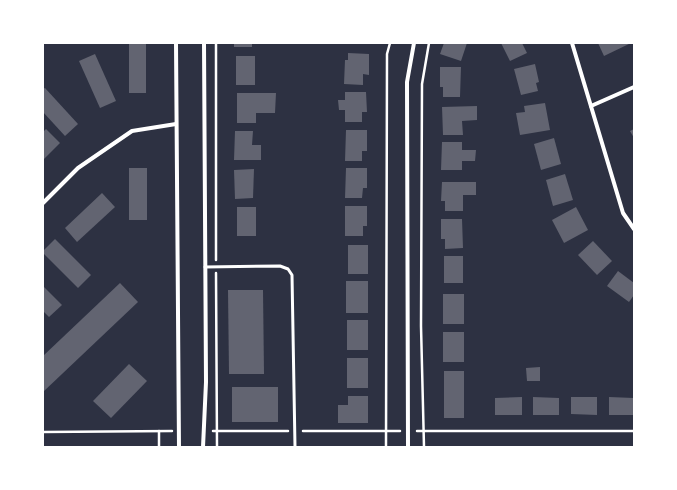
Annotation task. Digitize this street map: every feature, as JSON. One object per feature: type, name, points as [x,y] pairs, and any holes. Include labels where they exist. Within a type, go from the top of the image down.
[{"type":"street","points":[[176,43],[179,447]]},
{"type":"street","points":[[203,447],[206,382],[204,43]]},
{"type":"street","points":[[408,447],[407,82],[414,43]]},
{"type":"street","points":[[572,43],[623,213],[634,229]]},
{"type":"street","points":[[591,106],[634,87]]},
{"type":"street","points":[[43,203],[78,168],[132,131],[176,124]]},
{"type":"lane","points":[[205,267],[280,266],[288,269],[292,275],[295,447]]},
{"type":"path","points":[[216,43],[217,447]]},
{"type":"path","points":[[386,447],[387,54],[390,43]]},
{"type":"path","points":[[424,447],[421,326],[422,84],[429,43]]},
{"type":"path","points":[[43,432],[178,431]]},
{"type":"path","points":[[204,431],[634,431]]},
{"type":"path","points":[[159,432],[159,447]]},
{"type":"building","points":[[129,43],[146,43],[146,93],[129,93]]},
{"type":"building","points":[[234,43],[252,43],[252,47],[234,47]]},
{"type":"building","points":[[444,43],[467,43],[461,61],[440,54]]},
{"type":"building","points":[[501,43],[522,43],[527,53],[510,61]]},
{"type":"building","points":[[598,43],[631,43],[604,56]]},
{"type":"building","points":[[348,53],[369,54],[369,75],[363,74],[363,85],[344,84],[345,60],[348,60]]},
{"type":"building","points":[[95,54],[116,101],[100,108],[79,61]]},
{"type":"building","points":[[236,56],[255,56],[255,85],[236,85]]},
{"type":"building","points":[[535,64],[539,82],[536,83],[538,91],[521,95],[514,69]]},
{"type":"building","points":[[440,67],[461,67],[460,97],[443,97],[443,87],[440,87]]},
{"type":"building","points":[[45,88],[78,124],[65,136],[43,112],[43,89]]},
{"type":"building","points":[[345,92],[366,92],[367,112],[362,112],[362,122],[345,122],[345,110],[339,110],[338,100],[345,100]]},
{"type":"building","points":[[237,93],[276,93],[275,113],[256,113],[256,123],[237,123]]},
{"type":"building","points":[[545,103],[550,130],[520,135],[516,113],[525,112],[524,106]]},
{"type":"building","points":[[477,106],[477,120],[462,121],[463,135],[443,135],[442,107]]},
{"type":"building","points":[[46,129],[60,143],[43,160],[43,132]]},
{"type":"building","points":[[634,129],[634,138],[630,131]]},
{"type":"building","points":[[346,130],[367,130],[367,151],[362,151],[362,161],[345,161]]},
{"type":"building","points":[[235,131],[253,131],[252,145],[261,145],[261,160],[234,160]]},
{"type":"building","points":[[554,138],[561,164],[541,170],[534,144]]},
{"type":"building","points":[[442,142],[462,142],[462,150],[476,150],[475,161],[462,161],[462,170],[441,170]]},
{"type":"building","points":[[129,168],[147,168],[147,220],[129,220]]},
{"type":"building","points":[[346,168],[367,168],[367,188],[363,188],[362,198],[345,198]]},
{"type":"building","points":[[254,169],[253,198],[235,199],[234,170]]},
{"type":"building","points":[[565,174],[573,200],[553,206],[546,180]]},
{"type":"building","points":[[442,182],[476,182],[476,195],[463,195],[463,211],[445,211],[445,201],[441,201]]},
{"type":"building","points":[[102,193],[115,207],[77,242],[65,228]]},
{"type":"building","points":[[345,206],[367,206],[367,226],[363,226],[363,236],[345,236]]},
{"type":"building","points":[[237,207],[256,207],[256,236],[237,236]]},
{"type":"building","points":[[576,207],[588,230],[564,243],[552,220]]},
{"type":"building","points":[[441,219],[462,219],[463,248],[445,249],[445,239],[441,239]]},
{"type":"building","points":[[55,239],[91,275],[78,288],[43,253],[43,251]]},
{"type":"building","points":[[593,241],[612,261],[597,275],[578,255]]},
{"type":"building","points":[[348,245],[368,245],[368,274],[348,274]]},
{"type":"building","points":[[444,256],[463,256],[463,283],[444,283]]},
{"type":"building","points":[[618,271],[634,283],[634,295],[629,302],[607,286]]},
{"type":"building","points":[[346,281],[368,281],[368,313],[346,313]]},
{"type":"building","points":[[120,283],[138,302],[43,392],[43,356]]},
{"type":"building","points":[[43,286],[62,305],[49,317],[43,311]]},
{"type":"building","points":[[228,290],[263,290],[264,374],[229,374]]},
{"type":"building","points":[[443,294],[464,294],[464,324],[443,324]]},
{"type":"building","points":[[347,320],[368,320],[368,350],[347,350]]},
{"type":"building","points":[[443,332],[464,332],[464,362],[443,362]]},
{"type":"building","points":[[347,358],[368,358],[368,388],[347,388]]},
{"type":"building","points":[[129,364],[147,381],[111,418],[93,401]]},
{"type":"building","points":[[540,367],[540,381],[527,381],[526,368]]},
{"type":"building","points":[[444,371],[464,371],[464,418],[444,418]]},
{"type":"building","points":[[232,387],[278,387],[278,422],[232,422]]},
{"type":"building","points":[[348,396],[368,396],[368,423],[338,423],[338,405],[348,405]]},
{"type":"building","points":[[522,397],[522,415],[495,415],[495,398]]},
{"type":"building","points":[[533,397],[559,398],[559,415],[533,415]]},
{"type":"building","points":[[571,397],[597,397],[597,415],[571,414]]},
{"type":"building","points":[[609,397],[634,398],[634,415],[609,415]]}]
